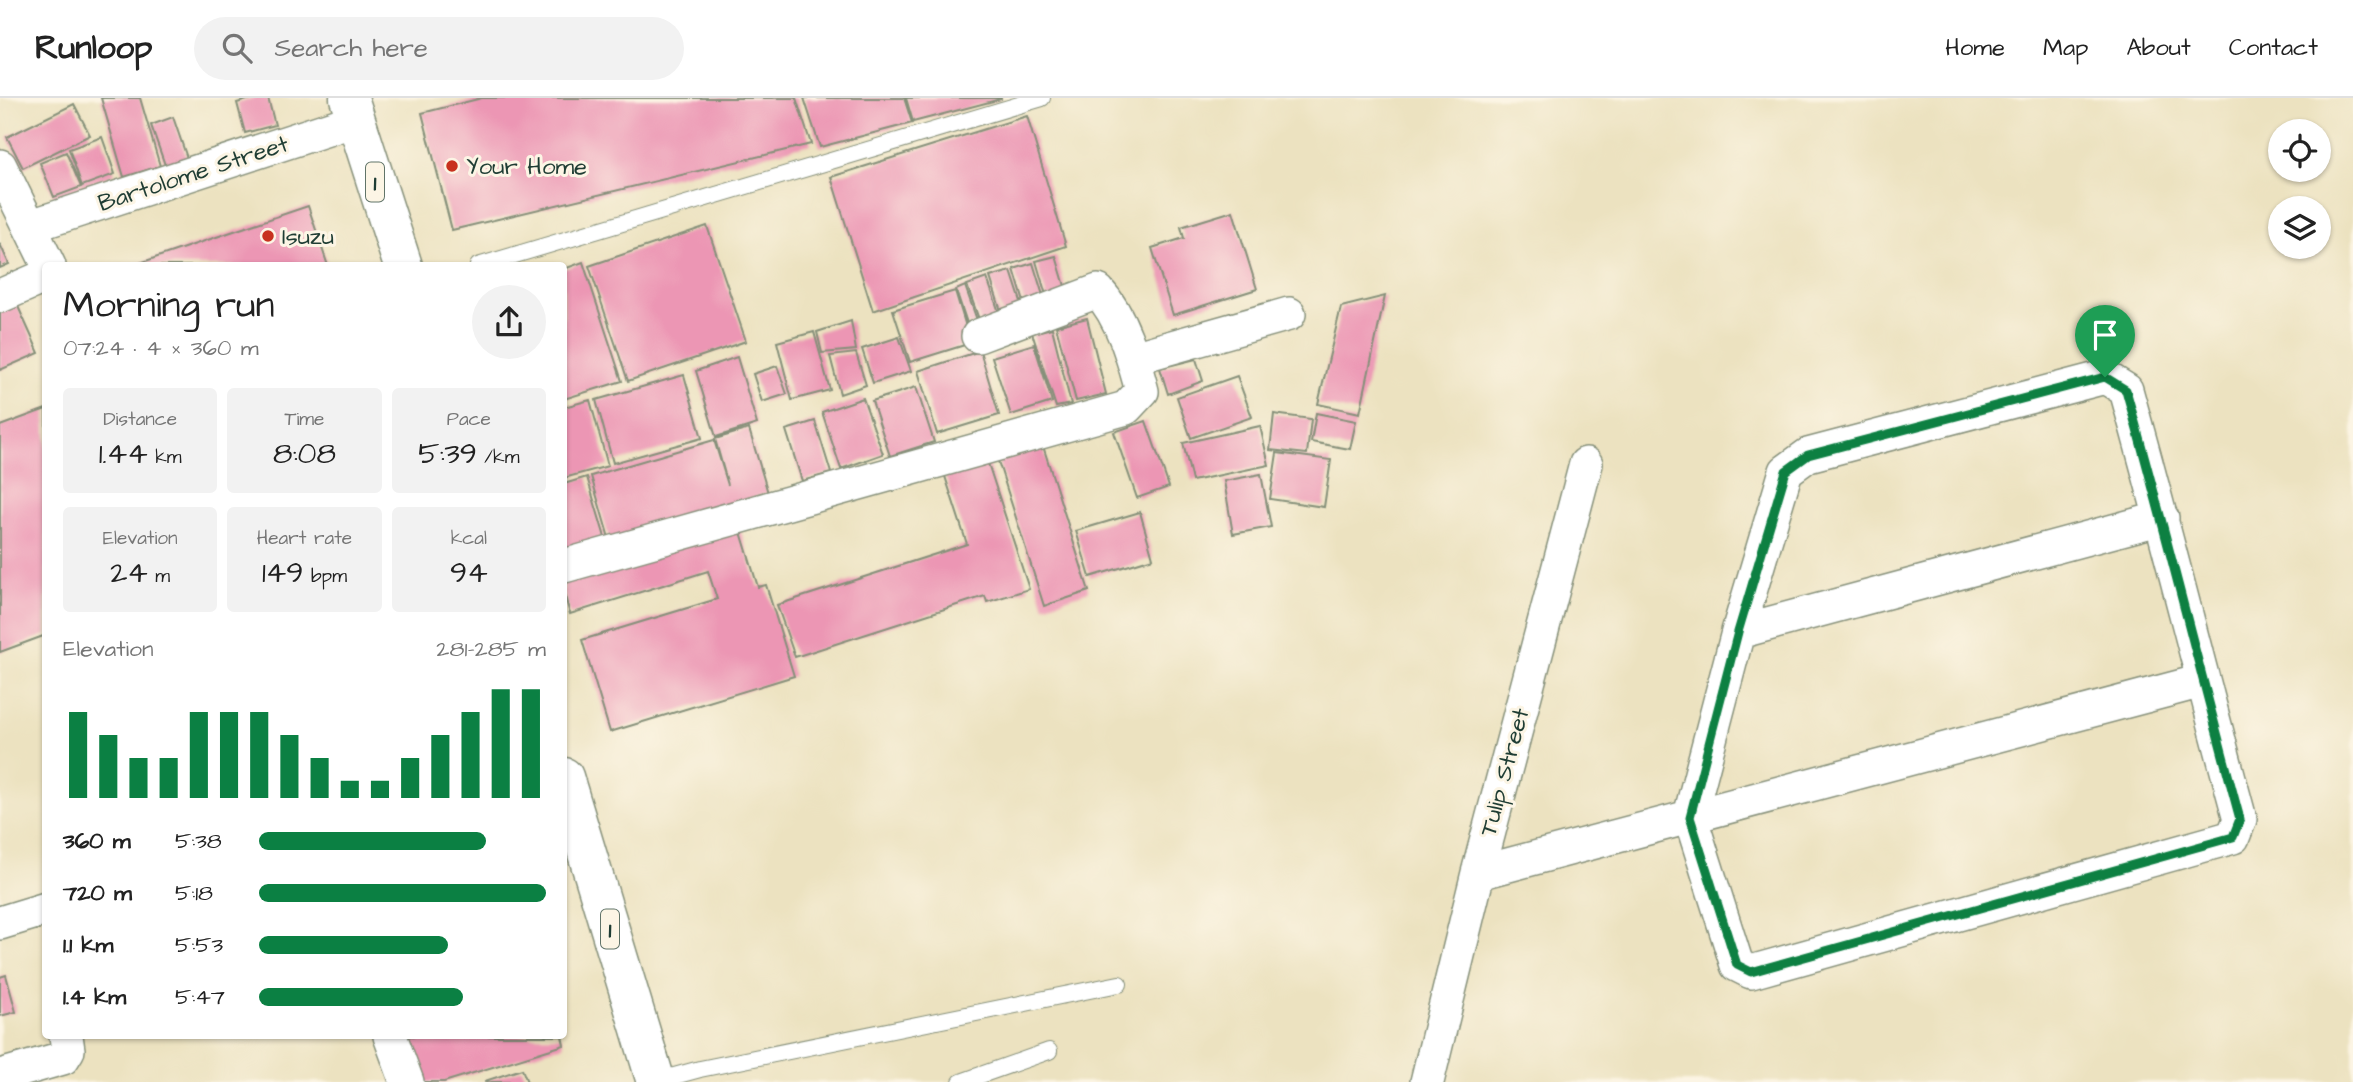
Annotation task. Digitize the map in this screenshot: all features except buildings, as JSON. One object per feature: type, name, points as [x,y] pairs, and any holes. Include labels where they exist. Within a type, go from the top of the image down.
[{"type":"highway","name":"1","points":[[352,109],[402,262]]},
{"type":"highway","name":"1","points":[[567,787],[656,1081]]},
{"type":"street","name":"Bartolome Street","points":[[31,226],[352,109]]},
{"type":"street","points":[[0,166],[47,262]]},
{"type":"street","points":[[0,296],[42,278]]},
{"type":"street","points":[[567,565],[1126,408],[1142,391],[1133,358],[1109,303],[1098,291],[978,336]]},
{"type":"street","points":[[1133,358],[1289,314]]},
{"type":"street","points":[[2105,377],[2126,390],[2162,518],[2202,681],[2240,819],[2233,837],[1751,972],[1737,965],[1690,817],[1738,632],[1786,471],[1808,455],[2105,377]]},
{"type":"street","name":"Tulip Street","points":[[1427,1082],[1478,873],[1586,464]]},
{"type":"street","points":[[1738,632],[2162,518]]},
{"type":"street","points":[[1478,873],[2202,681]]},
{"type":"street","points":[[0,923],[42,910]]},
{"type":"street","points":[[0,1076],[63,1058],[68,1050],[66,1039]]},
{"type":"street","points":[[391,1039],[407,1082]]},
{"type":"lane","points":[[491,262],[1042,98]]},
{"type":"lane","points":[[656,1081],[700,1069],[1119,984]]},
{"type":"lane","points":[[961,1082],[1049,1051]]},
{"type":"place","name":"Your Home","points":[[452,166]]},
{"type":"place","name":"Isuzu","points":[[268,236]]},
{"type":"route","points":[[2105,377],[2126,390],[2162,518],[2202,681],[2240,819],[2233,837],[1751,972],[1737,965],[1690,817],[1738,632],[1786,471],[1808,455],[2105,377]]}]
